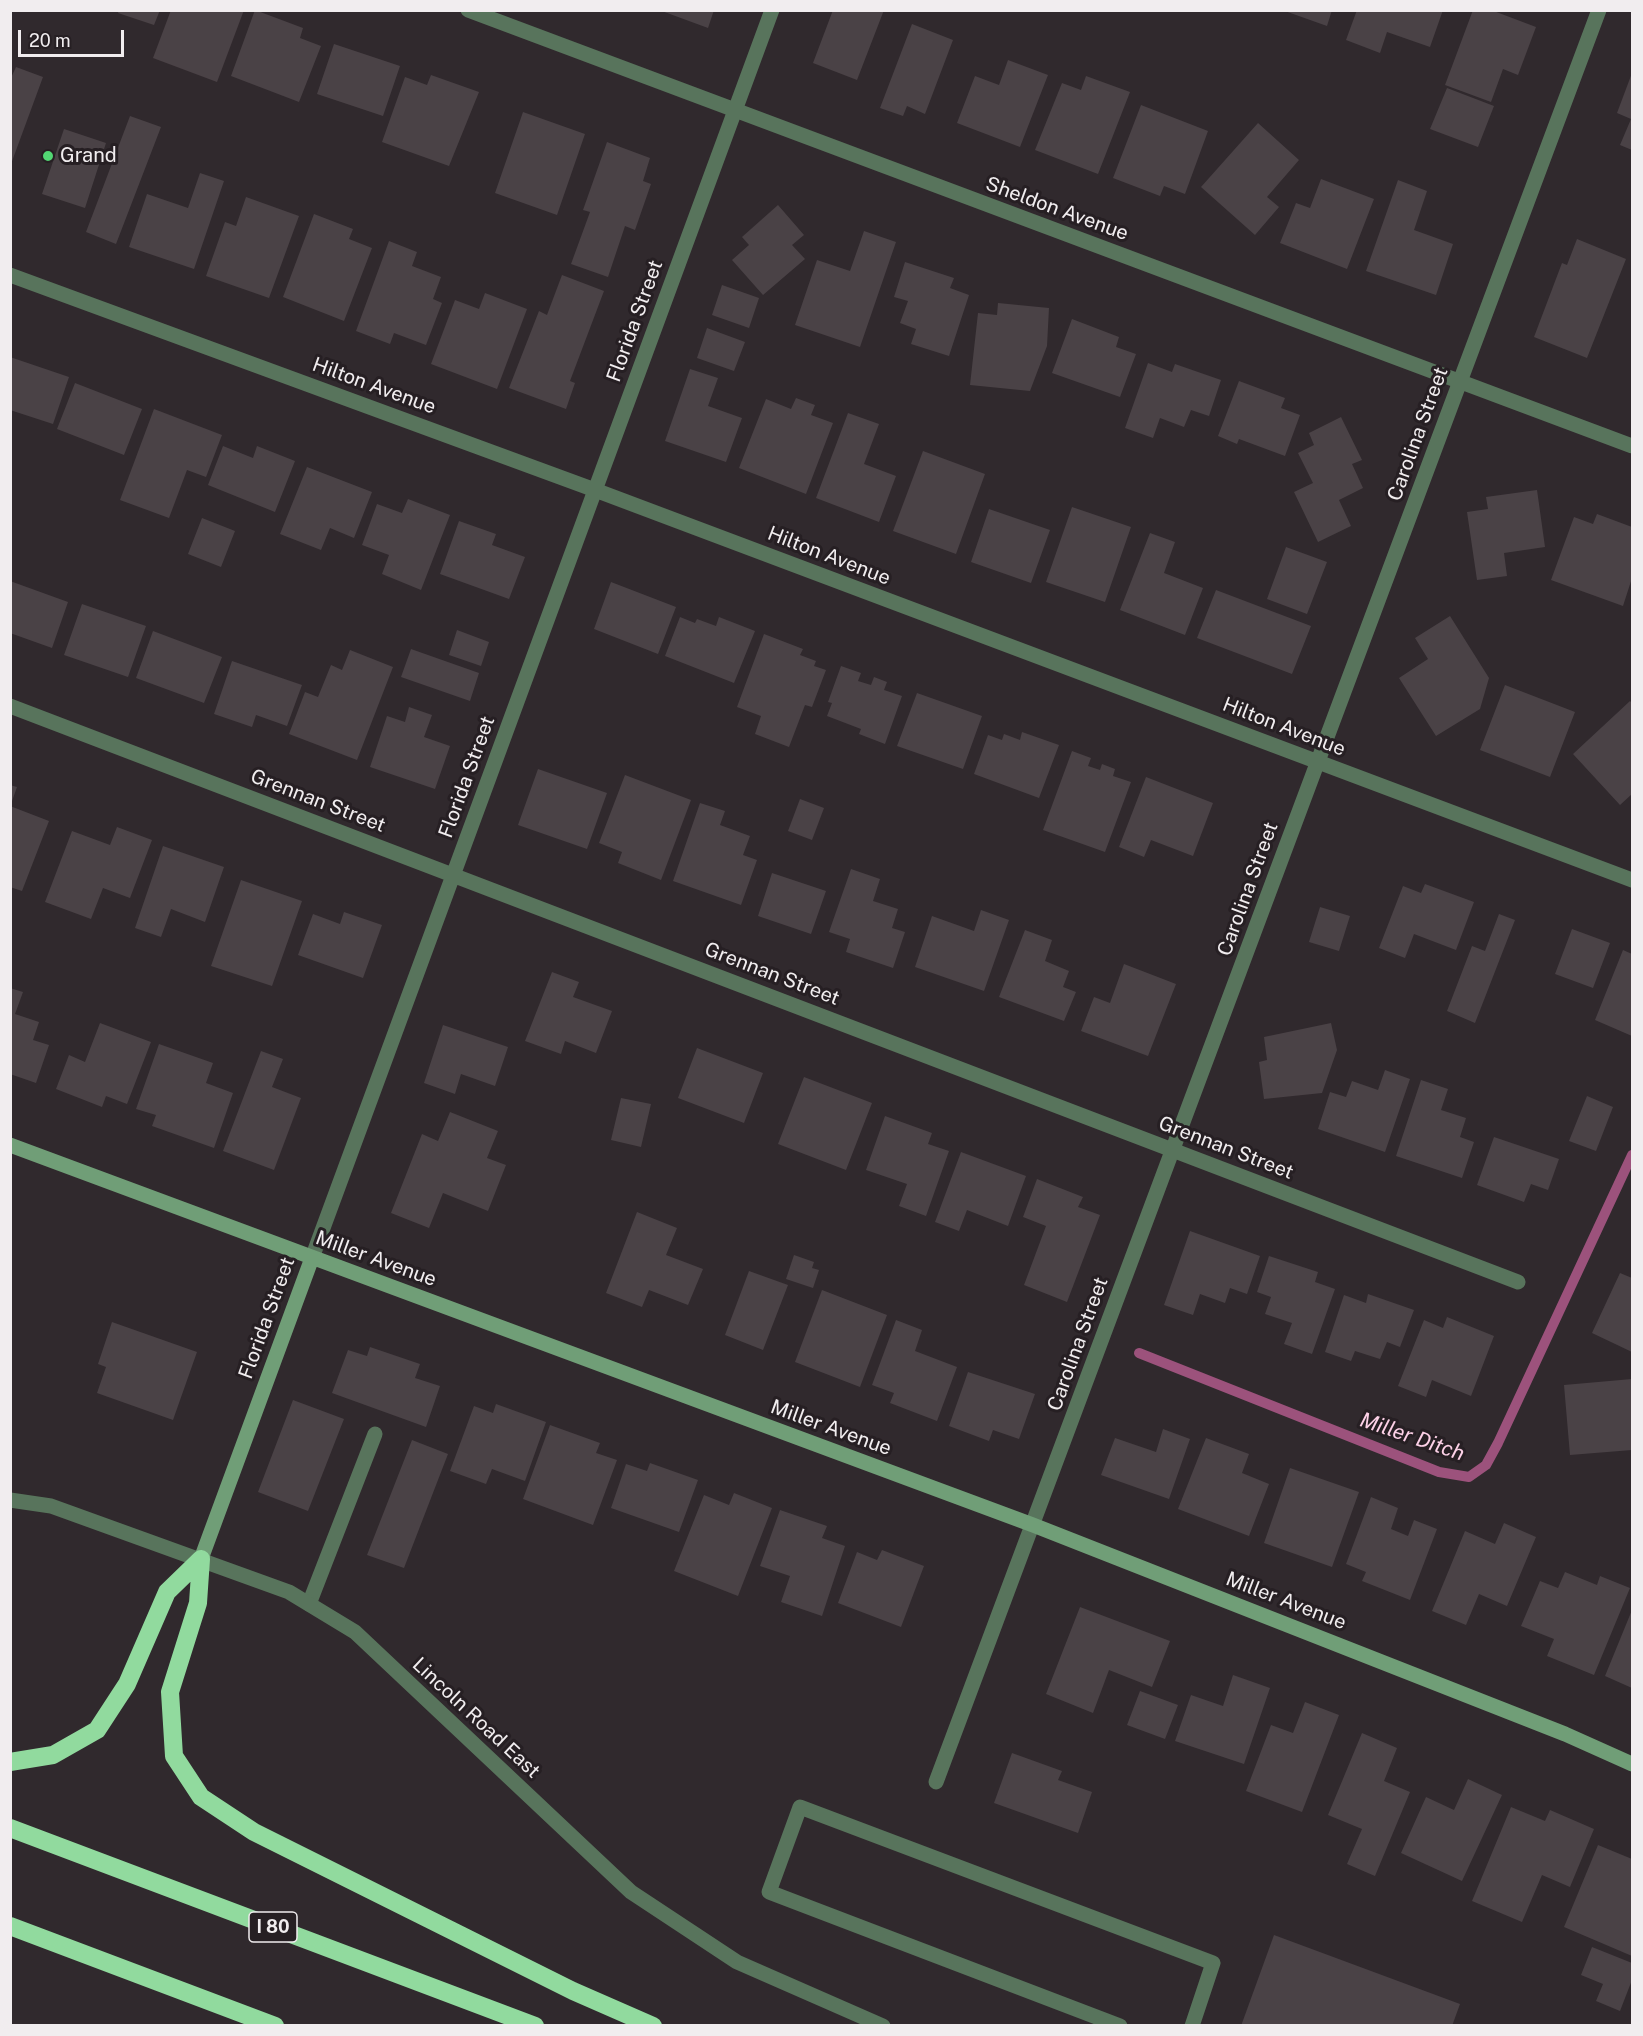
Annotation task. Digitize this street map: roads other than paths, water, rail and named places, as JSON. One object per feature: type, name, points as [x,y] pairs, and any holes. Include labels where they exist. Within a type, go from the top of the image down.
[{"type":"highway","points":[[10,1762],[53,1755],[97,1730],[126,1684],[167,1593],[201,1559]]},
{"type":"highway","points":[[201,1559],[198,1603],[170,1692],[174,1756],[201,1797],[254,1832],[573,1991],[653,2025]]},
{"type":"highway","name":"I 80","points":[[10,1828],[535,2025]]},
{"type":"highway","points":[[10,1926],[275,2025]]},
{"type":"street","name":"Sheldon Avenue","points":[[468,10],[734,112],[1632,446]]},
{"type":"street","name":"Florida Street","points":[[201,1559],[772,10]]},
{"type":"street","name":"Carolina Street","points":[[936,1782],[1599,10]]},
{"type":"street","name":"Hilton Avenue","points":[[10,274],[595,490],[1632,880]]},
{"type":"street","name":"Grennan Street","points":[[10,706],[1518,1282]]},
{"type":"street","name":"Miller Avenue","points":[[10,1145],[1033,1525],[1554,1730],[1632,1764]]},
{"type":"street","points":[[309,1604],[375,1434]]},
{"type":"street","name":"Lincoln Road East","points":[[10,1500],[51,1506],[289,1592],[309,1604],[355,1632],[631,1892],[737,1962],[883,2025]]},
{"type":"street","points":[[1120,2025],[769,1892],[800,1807],[1213,1963],[1192,2025]]},
{"type":"waterway","name":"Miller Ditch","points":[[1139,1353],[1439,1472],[1469,1477],[1486,1465],[1498,1443],[1632,1155]]},
{"type":"place","name":"Grand","points":[[48,156]]}]
